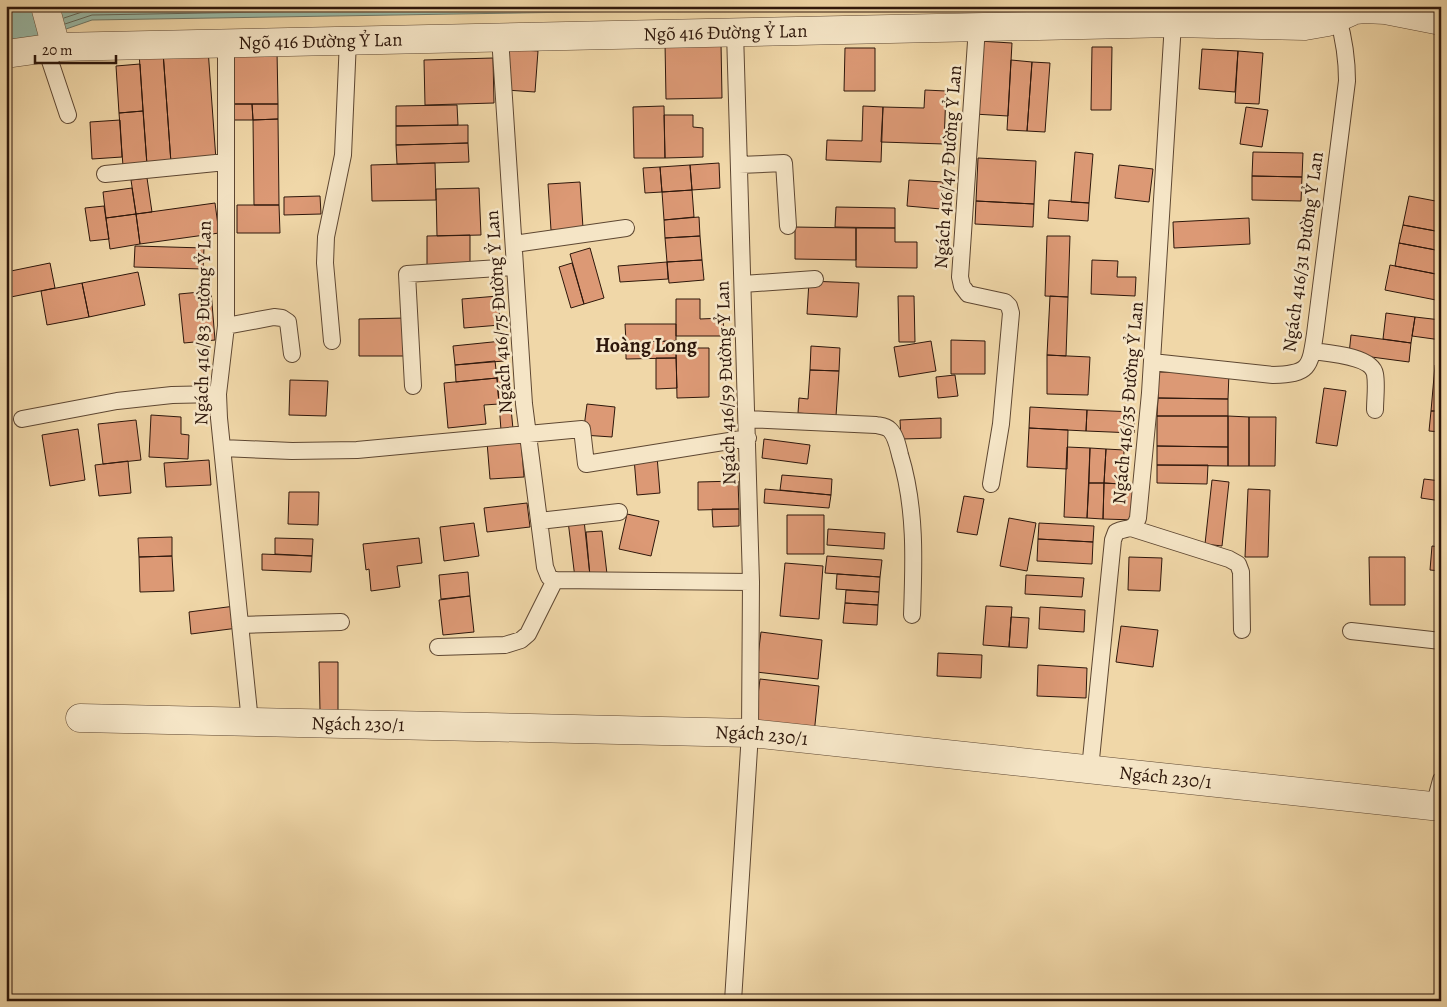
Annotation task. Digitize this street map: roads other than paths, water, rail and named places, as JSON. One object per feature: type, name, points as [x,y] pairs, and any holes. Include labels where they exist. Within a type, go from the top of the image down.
[{"type":"street","points":[[45,6],[51,48]]},
{"type":"street","name":"Ngõ 416 Đường Ỷ Lan","points":[[6,54],[51,48],[348,40],[1172,23],[1305,26],[1328,22],[1338,12],[1364,9],[1385,10],[1441,21]]},
{"type":"street","name":"Ngách 230/1","points":[[80,718],[750,733],[1437,807]]},
{"type":"lane","name":"Ngách 416/31 Đường Ỷ Lan","points":[[1152,362],[1273,375],[1302,371],[1307,365],[1313,351],[1347,81],[1345,41],[1338,12]]},
{"type":"lane","name":"Ngách 416/35 Đường Ỷ Lan","points":[[1090,769],[1113,540],[1116,532],[1136,525],[1138,518],[1152,362],[1172,23]]},
{"type":"lane","name":"Ngách 416/47 Đường Ỷ Lan","points":[[977,27],[960,277],[962,286],[968,294],[1005,302],[1009,306],[1010,312],[1001,424],[991,484]]},
{"type":"lane","name":"Ngách 416/59 Đường Ỷ Lan","points":[[733,1001],[750,733],[752,582],[735,32]]},
{"type":"lane","name":"Ngách 416/75 Đường Ỷ Lan","points":[[500,37],[524,404],[545,567],[549,576],[555,580]]},
{"type":"lane","points":[[332,341],[325,263],[326,246],[343,155],[348,40]]},
{"type":"lane","name":"Ngách 416/83 Đường Ỷ Lan","points":[[226,43],[226,326],[218,394],[250,722]]},
{"type":"lane","points":[[51,48],[68,114]]},
{"type":"lane","points":[[105,174],[226,162]]},
{"type":"lane","points":[[739,165],[784,163],[788,226]]},
{"type":"lane","points":[[514,244],[626,228]]},
{"type":"lane","points":[[413,386],[407,274],[515,267]]},
{"type":"lane","points":[[743,284],[815,279]]},
{"type":"lane","points":[[226,326],[274,317],[282,318],[288,322],[292,354]]},
{"type":"lane","points":[[1313,351],[1359,359],[1370,366],[1375,373],[1375,410]]},
{"type":"lane","points":[[22,419],[117,401],[218,394]]},
{"type":"lane","points":[[747,418],[876,425],[884,426],[890,430],[895,437],[904,466],[912,515],[914,564],[912,615]]},
{"type":"lane","points":[[222,448],[292,451],[357,450],[582,429],[586,464],[748,438]]},
{"type":"lane","points":[[539,521],[619,512]]},
{"type":"lane","points":[[1131,528],[1229,559],[1238,564],[1241,572],[1242,630]]},
{"type":"lane","points":[[438,646],[504,645],[521,640],[528,634],[555,580],[752,582]]},
{"type":"lane","points":[[240,625],[341,622]]},
{"type":"lane","points":[[1351,631],[1441,641]]},
{"type":"lane","points":[[1437,807],[1441,780]]},
{"type":"water","points":[[6,6],[1280,6],[1273,11],[699,10],[92,20],[46,36],[6,42]]},
{"type":"district","name":"Hoàng Long","points":[[646,345]]}]
